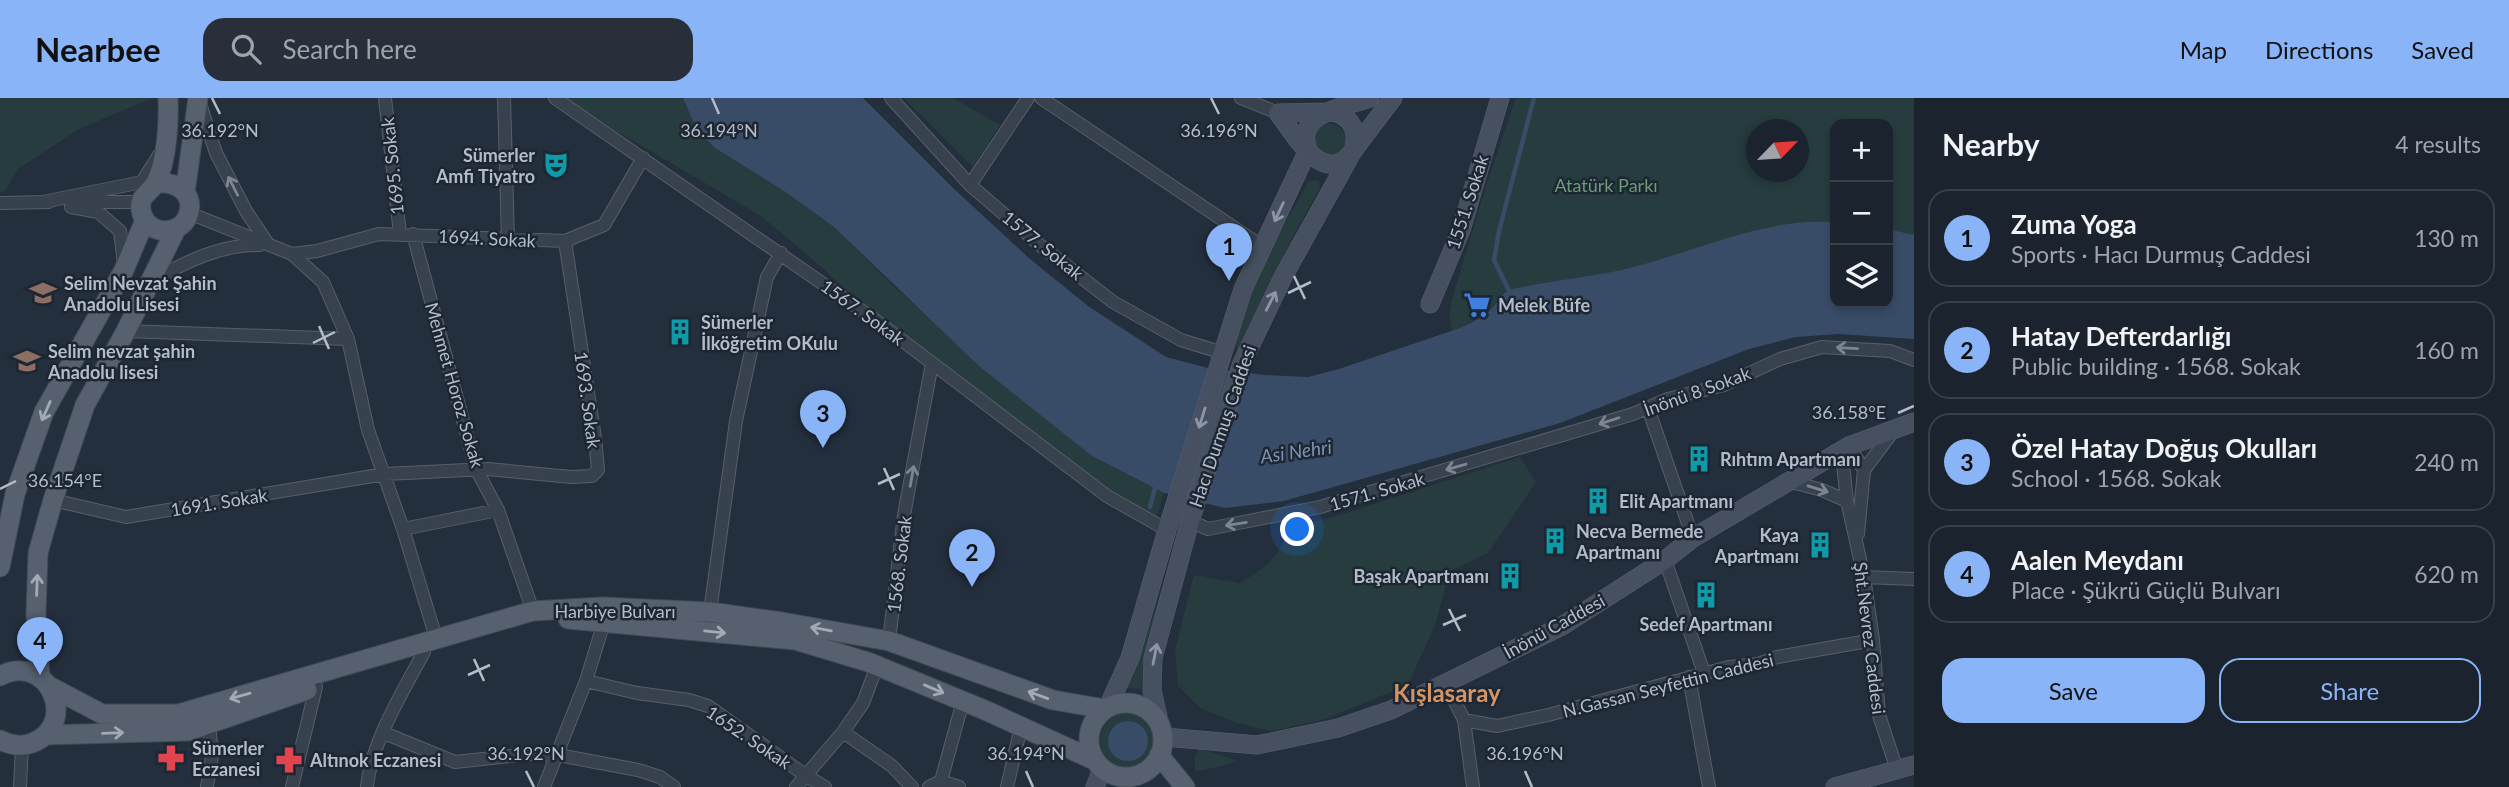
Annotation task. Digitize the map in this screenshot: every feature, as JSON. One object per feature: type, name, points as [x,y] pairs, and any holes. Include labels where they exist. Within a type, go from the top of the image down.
[{"type":"main road","points":[[0,567],[15,494],[44,412],[124,270],[149,189],[155,184],[169,130],[168,98]]},
{"type":"main road","points":[[185,193],[198,98]]},
{"type":"main road","name":"Hacı Durmuş Caddesi","points":[[1106,708],[1130,659],[1243,289],[1307,150],[1305,141],[1308,126],[1317,116],[1370,98]]},
{"type":"main road","name":"Hacı Durmuş Caddesi","points":[[1161,738],[1152,690],[1153,658],[1190,521],[1242,363],[1284,275],[1353,150],[1392,98]]},
{"type":"main road","name":"1551. Sokak","points":[[1430,304],[1461,230],[1500,98]]},
{"type":"main road","points":[[1278,113],[1341,114],[1354,126],[1356,143],[1353,150],[1348,157],[1333,164],[1317,160],[1278,113]]},
{"type":"main road","points":[[45,735],[55,716],[56,706],[45,682],[36,613],[38,553],[85,405],[126,331],[176,229],[189,214],[189,199],[185,193],[172,183],[155,184]]},
{"type":"main road","points":[[143,211],[149,226],[162,231],[176,229]]},
{"type":"main road","name":"İnönü Caddesi","points":[[1161,738],[1257,745],[1338,728],[1391,710],[1562,625],[1665,560],[1693,538],[1849,446],[1914,422]]},
{"type":"main road","name":"Harbiye Bulvarı","points":[[22,745],[45,735],[188,731],[533,611],[603,607],[710,612],[889,641],[1053,700],[1106,708],[1116,703],[1141,704],[1151,711],[1185,787]]},
{"type":"main road","name":"Harbiye Bulvarı","points":[[0,677],[19,671],[30,672],[102,714],[178,714],[430,645],[537,621],[568,618],[795,640],[877,666],[962,701],[1021,727],[1097,772],[1132,782],[1135,776],[1144,771],[1161,738]]},
{"type":"main road","points":[[1097,772],[1089,737],[1096,716],[1106,708]]},
{"type":"main road","points":[[0,740],[22,745]]},
{"type":"main road","points":[[1835,787],[1905,768]]},
{"type":"street","points":[[198,98],[216,153],[246,211],[268,245]]},
{"type":"street","name":"1695. Sokak","points":[[385,98],[406,234]]},
{"type":"street","points":[[504,98],[508,240]]},
{"type":"street","name":"1567. Sokak","points":[[555,98],[781,253],[1107,496],[1169,525]]},
{"type":"street","name":"1577. Sokak","points":[[891,98],[970,185],[1041,246],[1113,302],[1181,340],[1223,353]]},
{"type":"street","points":[[970,185],[1028,98]]},
{"type":"street","points":[[1041,98],[1263,247]]},
{"type":"street","points":[[1241,98],[1278,113]]},
{"type":"street","points":[[43,202],[142,181],[156,161],[169,130]]},
{"type":"street","name":"1694. Sokak","points":[[292,254],[317,251],[379,234],[565,241],[604,225],[643,158]]},
{"type":"street","points":[[43,202],[97,212],[113,225],[120,232],[124,270]]},
{"type":"street","points":[[0,203],[43,202],[143,211]]},
{"type":"street","points":[[189,214],[292,254],[323,282],[348,339],[368,430],[403,529],[430,645],[398,699],[369,766],[367,787]]},
{"type":"street","name":"Mehmet Horoz Sokak","points":[[406,234],[477,469],[498,510],[533,611]]},
{"type":"street","name":"1693. Sokak","points":[[385,474],[477,469],[571,477],[592,476],[598,470],[565,241]]},
{"type":"street","points":[[149,282],[190,260],[223,249],[247,244],[268,245]]},
{"type":"street","points":[[710,612],[736,421],[767,277],[781,253]]},
{"type":"street","points":[[126,331],[348,339]]},
{"type":"street","name":"İnönü 8 Sokak","points":[[1522,448],[1648,408],[1668,399],[1724,385],[1780,359],[1822,347],[1890,351],[1914,360]]},
{"type":"street","name":"1568. Sokak","points":[[889,641],[904,515],[932,363]]},
{"type":"street","points":[[1648,408],[1693,538]]},
{"type":"street","points":[[1849,446],[1864,470],[1894,430]]},
{"type":"street","name":"Şht.Nevrez Caddesi","points":[[1849,446],[1843,464],[1847,500],[1864,577],[1879,715],[1905,768]]},
{"type":"street","name":"1571. Sokak","points":[[1190,521],[1208,529],[1298,512],[1522,448]]},
{"type":"street","name":"Şht.Nevrez Caddesi","points":[[1857,544],[1864,470]]},
{"type":"street","name":"1691. Sokak","points":[[53,500],[126,517],[385,474]]},
{"type":"street","points":[[1788,481],[1822,489],[1847,500]]},
{"type":"street","points":[[403,529],[498,510]]},
{"type":"street","points":[[1665,560],[1704,673]]},
{"type":"street","points":[[1864,577],[1914,579]]},
{"type":"street","points":[[544,787],[586,681],[604,622]]},
{"type":"street","name":"N.Gassan Seyfettin Caddesi","points":[[1464,720],[1497,726],[1704,673],[1872,640]]},
{"type":"street","points":[[796,787],[843,732],[863,703],[877,666]]},
{"type":"street","points":[[1689,677],[1709,787]]},
{"type":"street","name":"1652. Sokak","points":[[586,681],[708,706],[825,787]]},
{"type":"street","points":[[1446,684],[1464,720],[1473,787]]},
{"type":"street","points":[[292,787],[316,687]]},
{"type":"street","points":[[959,787],[935,784],[962,701]]},
{"type":"street","points":[[207,787],[212,756],[209,723]]},
{"type":"street","points":[[1007,787],[1021,727]]},
{"type":"street","points":[[843,732],[892,766],[912,787]]},
{"type":"street","points":[[384,733],[455,762],[528,754],[558,755],[638,770],[660,777],[674,787]]},
{"type":"street","points":[[20,787],[22,745]]},
{"type":"green space","points":[[0,98],[150,99],[79,129],[18,169],[5,191],[0,192]]},
{"type":"green space","points":[[551,98],[683,98],[697,130],[715,148],[784,191],[834,227],[893,286],[1092,456],[1164,493],[1154,526],[886,327],[761,216],[606,125]]},
{"type":"green space","points":[[904,98],[953,98],[1000,125],[973,167]]},
{"type":"green space","name":"Atatürk Parkı","points":[[1516,98],[1914,98],[1914,235],[1893,230],[1893,119],[1830,119],[1830,222],[1781,225],[1727,238],[1621,270],[1509,290],[1485,316],[1452,331],[1449,314]]},
{"type":"green space","points":[[1330,124],[1342,128],[1346,140],[1342,152],[1330,156],[1318,152],[1314,140],[1318,128]]},
{"type":"green space","points":[[1309,181],[1319,181],[1320,188],[1288,246],[1241,350],[1237,350],[1238,333],[1252,289]]},
{"type":"green space","points":[[1520,457],[1536,482],[1488,553],[1450,571],[1435,625],[1408,685],[1322,720],[1271,731],[1234,722],[1200,708],[1178,686],[1175,651],[1194,575],[1240,583],[1258,572],[1277,554],[1289,527],[1337,516]]},
{"type":"green space","points":[[1181,528],[1145,655],[1141,689],[1126,688],[1140,656]]},
{"type":"green space","points":[[1123,713],[1133,713],[1148,721],[1154,730],[1154,752],[1148,761],[1133,769],[1123,769],[1105,757],[1100,746],[1100,736],[1112,718]]},
{"type":"green space","points":[[1200,749],[1236,760],[1195,772],[1195,755]]},
{"type":"water","name":"Asi Nehri","points":[[683,98],[863,98],[953,188],[1030,259],[1088,306],[1166,357],[1208,368],[1308,377],[1465,326],[1487,313],[1509,290],[1621,270],[1754,231],[1808,222],[1830,222],[1830,308],[1893,308],[1893,230],[1914,235],[1914,339],[1839,334],[1796,337],[1749,349],[1560,423],[1284,501],[1225,508],[1164,493],[1092,456],[979,366],[834,227],[784,191],[715,148],[697,130]]},
{"type":"water","points":[[1128,721],[1142,727],[1148,741],[1142,755],[1128,761],[1114,755],[1108,741],[1114,727]]},
{"type":"waterway","points":[[1511,295],[1494,260],[1534,98]]},
{"type":"waterway","points":[[1150,507],[1156,484]]},
{"type":"place","name":"Sümerler Amfi Tiyatro","points":[[556,165]]},
{"type":"place","name":"Zuma Yoga","points":[[1229,281]]},
{"type":"place","name":"Selim Nevzat Şahin Anadolu Lisesi","points":[[43,293]]},
{"type":"place","name":"Melek Büfe","points":[[1477,305]]},
{"type":"place","name":"Sümerler İlköğretim OKulu","points":[[680,332]]},
{"type":"place","name":"Selim nevzat şahin Anadolu lisesi","points":[[27,361]]},
{"type":"place","name":"Özel Hatay Doğuş Okulları","points":[[823,448]]},
{"type":"place","name":"Rıhtım Apartmanı","points":[[1699,459]]},
{"type":"place","name":"Elit Apartmanı","points":[[1598,501]]},
{"type":"place","name":"Necva Bermede Apartmanı","points":[[1555,541]]},
{"type":"place","name":"Kaya Apartmanı","points":[[1820,545]]},
{"type":"place","name":"Başak Apartmanı","points":[[1510,576]]},
{"type":"place","name":"Hatay Defterdarlığı","points":[[972,587]]},
{"type":"place","name":"Sedef Apartmanı","points":[[1706,595]]},
{"type":"place","name":"Aalen Meydanı","points":[[40,675]]},
{"type":"place","name":"Sümerler Eczanesi","points":[[171,758]]},
{"type":"place","name":"Altınok Eczanesi","points":[[289,760]]},
{"type":"district","name":"Kışlasaray","points":[[1447,692]]}]
